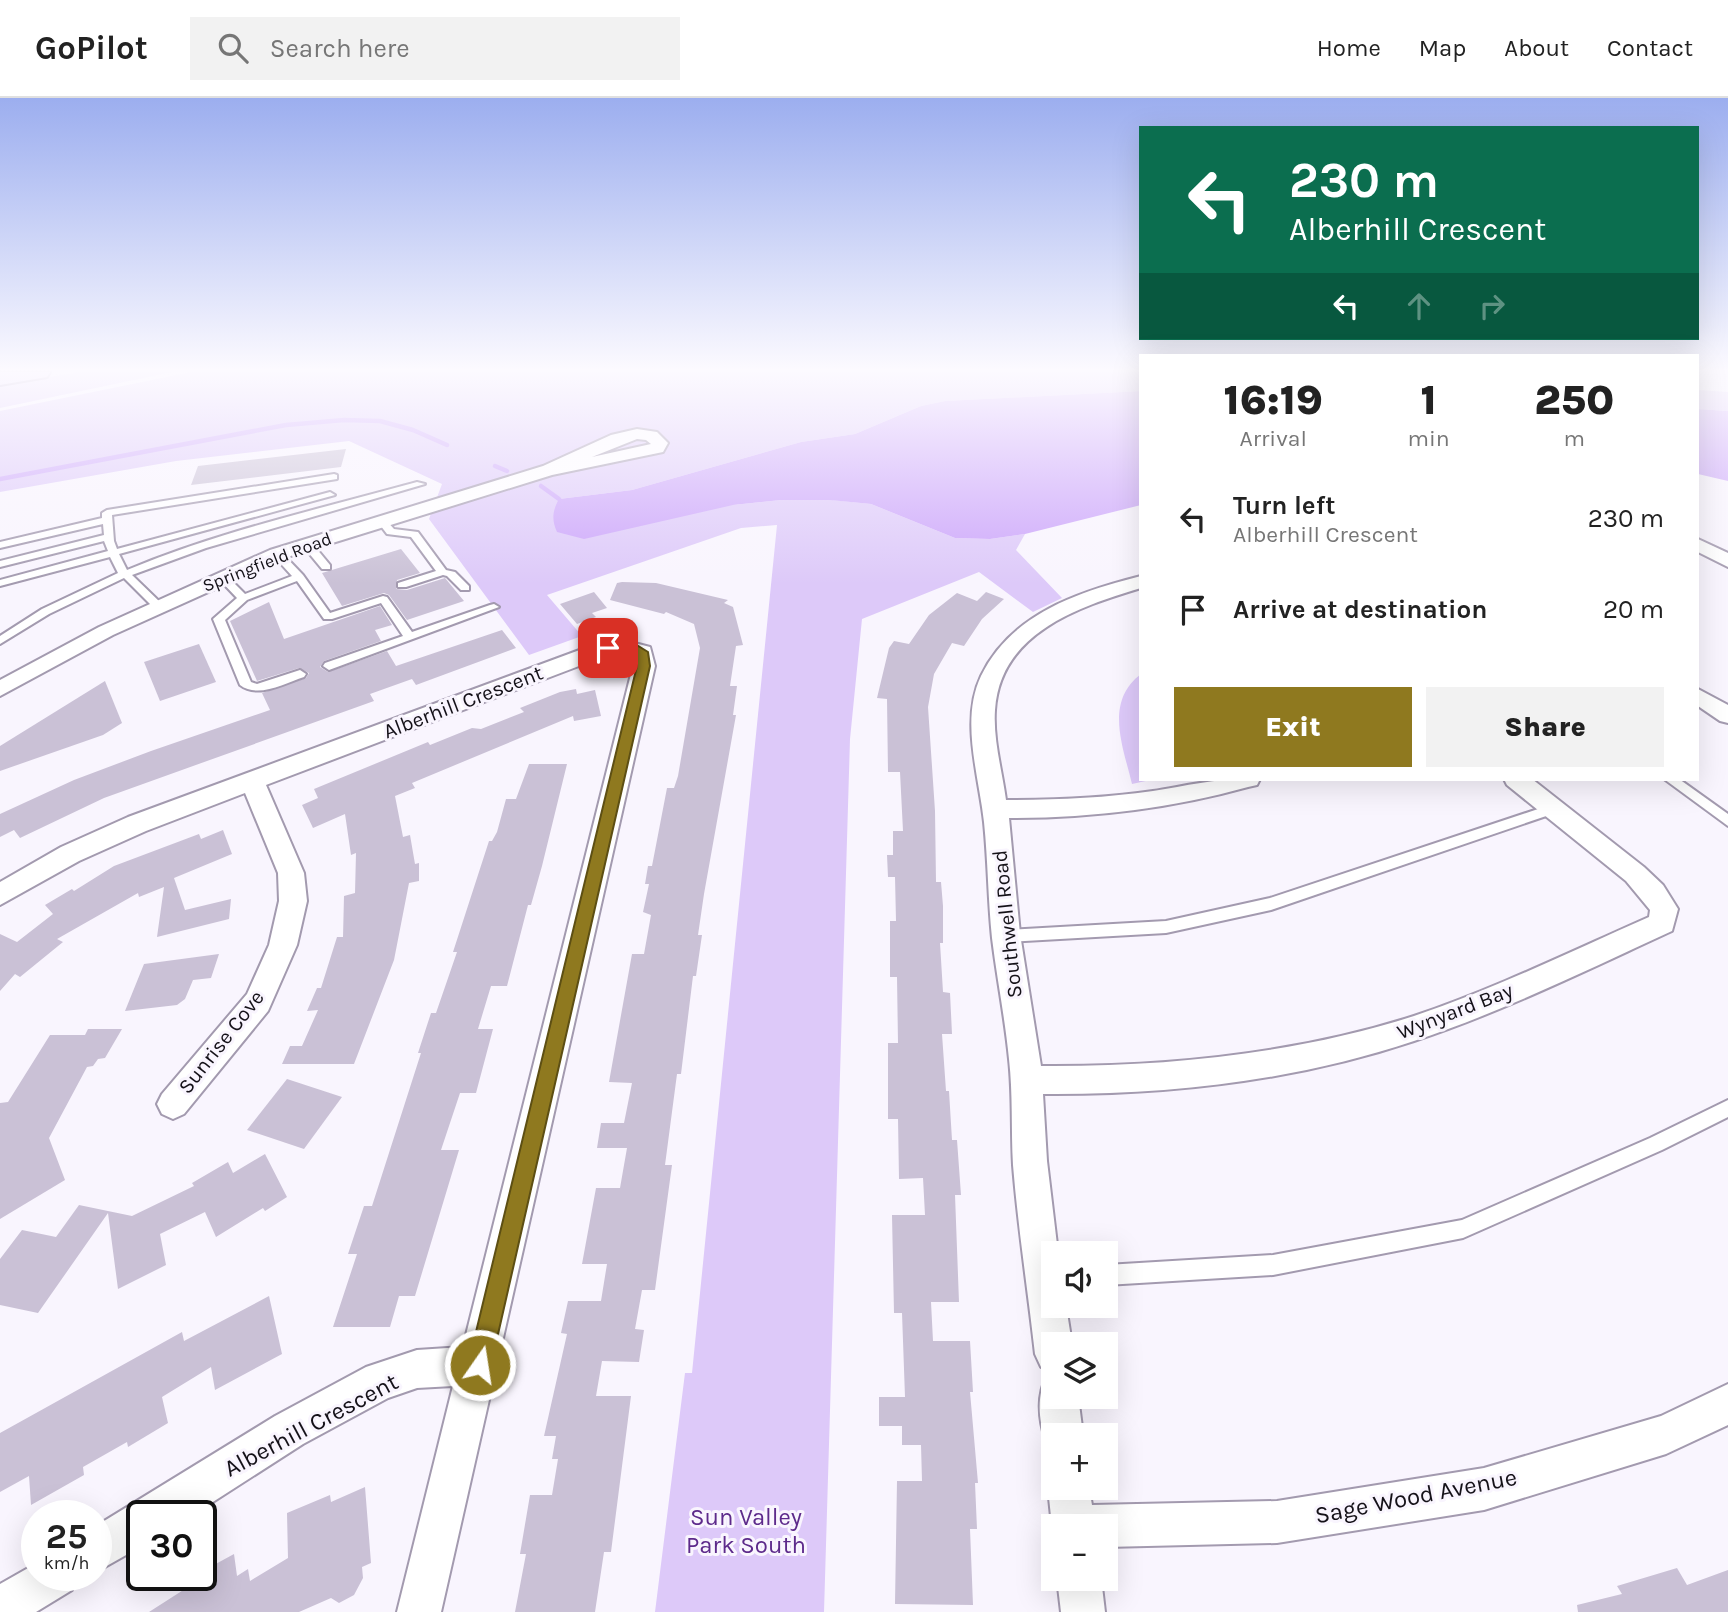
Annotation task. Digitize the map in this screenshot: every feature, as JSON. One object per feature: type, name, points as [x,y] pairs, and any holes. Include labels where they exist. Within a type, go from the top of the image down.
[{"type":"street","name":"Springfield Road","points":[[0,689],[96,636],[277,554],[549,470],[612,443]]},
{"type":"street","name":"Springfield Road","points":[[549,470],[646,452],[657,448],[660,443]]},
{"type":"street","points":[[1699,545],[1728,561]]},
{"type":"street","name":"Southwell Road","points":[[1044,1241],[1028,1135],[1027,1080],[1006,936],[995,809],[983,728],[984,696],[991,675],[1023,634],[1053,611],[1090,596],[1139,583]]},
{"type":"street","name":"Alberhill Crescent","points":[[0,895],[70,854],[127,828],[593,653],[623,646],[642,652],[645,658],[480,1365],[419,1612]]},
{"type":"street","points":[[1699,697],[1728,716]]},
{"type":"street","points":[[995,809],[1125,805],[1179,797],[1240,781]]},
{"type":"street","name":"Wynyard Bay","points":[[1027,1080],[1178,1076],[1307,1058],[1409,1031],[1504,993],[1661,923],[1664,909],[1653,892],[1635,874],[1518,781]]},
{"type":"street","name":"Sunrise Cove","points":[[173,1104],[258,1002],[283,945],[293,901],[291,873],[253,782]]},
{"type":"street","name":"Alberhill Crescent","points":[[177,1500],[289,1430],[380,1381],[416,1370],[480,1365]]},
{"type":"street","name":"Sage Wood Avenue","points":[[1118,1525],[1277,1522],[1484,1489],[1666,1434],[1728,1404]]},
{"type":"street","points":[[0,1609],[30,1591]]},
{"type":"street","points":[[1081,1591],[1083,1612]]},
{"type":"lane","points":[[158,606],[124,576],[113,552],[107,513],[334,477]]},
{"type":"lane","points":[[0,641],[32,618],[124,576],[218,542],[420,484]]},
{"type":"lane","points":[[0,583],[330,495]]},
{"type":"lane","points":[[0,545],[107,520]]},
{"type":"lane","points":[[382,521],[391,533],[414,534],[442,572]]},
{"type":"lane","points":[[0,564],[109,537]]},
{"type":"lane","points":[[307,544],[326,567]]},
{"type":"lane","points":[[277,554],[299,577],[328,617],[383,599],[410,637]]},
{"type":"lane","points":[[402,584],[442,572],[452,574],[465,588]]},
{"type":"lane","points":[[222,577],[243,598]]},
{"type":"lane","points":[[299,577],[243,598],[219,619],[246,685],[258,688],[300,674]]},
{"type":"lane","points":[[329,666],[494,607]]},
{"type":"lane","points":[[1673,781],[1728,821]]},
{"type":"lane","points":[[1006,936],[1166,927],[1271,904],[1553,809]]},
{"type":"lane","points":[[1118,1274],[1273,1265],[1462,1229],[1656,1144],[1728,1108]]},
{"type":"green space","name":"Sun Valley Park South","points":[[0,443],[335,443],[176,461],[0,492]]},
{"type":"green space","name":"Sun Valley Park South","points":[[353,443],[799,443],[632,490],[559,499],[733,505],[781,500],[832,500],[871,504],[955,538],[990,539],[1025,534],[1016,550],[1062,598],[1033,612],[979,572],[862,619],[850,739],[824,1612],[655,1612],[685,1373],[692,1373],[777,525],[741,528],[547,595],[582,636],[529,655],[429,519],[442,484]]},
{"type":"green space","points":[[1139,676],[1139,781],[1146,781],[1132,784],[1119,725],[1123,698]]},
{"type":"shaded area","points":[[799,443],[1139,443],[1139,506],[1025,534],[990,539],[955,538],[871,504],[830,500],[781,500],[733,505],[584,539],[557,532],[553,519],[559,499],[632,490]]},
{"type":"shaded area","points":[[1699,443],[1728,443],[1728,481],[1699,474]]},
{"type":"building","points":[[346,449],[341,467],[191,485],[198,466]]},
{"type":"building","points":[[401,549],[420,573],[397,580],[396,589],[407,590],[445,578],[464,601],[407,620],[389,595],[384,593],[342,606],[322,573]]},
{"type":"building","points":[[617,583],[656,583],[728,600],[724,603],[733,607],[743,645],[736,646],[730,686],[737,686],[733,715],[736,715],[704,894],[698,935],[702,935],[696,976],[693,976],[681,1074],[677,1074],[665,1165],[672,1165],[655,1290],[642,1290],[635,1329],[644,1330],[639,1362],[602,1361],[596,1396],[631,1396],[611,1552],[604,1552],[595,1612],[515,1612],[526,1554],[520,1554],[530,1495],[552,1495],[558,1459],[552,1459],[556,1436],[544,1436],[567,1334],[561,1333],[568,1301],[601,1301],[607,1264],[582,1264],[596,1188],[620,1188],[627,1148],[597,1148],[601,1123],[624,1123],[632,1083],[609,1082],[632,954],[644,954],[651,915],[643,912],[649,884],[645,884],[648,866],[652,866],[667,788],[674,788],[678,776],[700,648],[694,624],[666,612],[664,614],[610,600]]},
{"type":"building","points":[[594,592],[607,608],[592,613],[596,617],[577,624],[560,604]]},
{"type":"building","points":[[986,592],[1004,599],[982,619],[964,646],[952,643],[934,674],[928,707],[935,811],[936,882],[941,882],[943,906],[943,943],[940,943],[943,992],[950,993],[952,1034],[942,1034],[946,1091],[949,1091],[952,1140],[957,1140],[961,1195],[955,1195],[959,1302],[931,1302],[933,1341],[970,1341],[973,1392],[970,1392],[978,1483],[975,1483],[977,1529],[970,1529],[973,1605],[895,1604],[897,1481],[922,1481],[921,1445],[902,1445],[902,1426],[879,1426],[879,1397],[905,1397],[902,1313],[894,1313],[892,1215],[925,1215],[923,1178],[899,1179],[898,1119],[888,1119],[888,1043],[898,1043],[897,977],[890,977],[890,921],[896,921],[895,877],[888,877],[887,855],[893,855],[893,831],[903,831],[900,772],[888,772],[887,699],[877,698],[889,648],[894,641],[909,644],[929,615],[957,593],[977,601]]},
{"type":"building","points":[[269,602],[284,639],[380,606],[392,625],[375,630],[381,641],[324,661],[320,667],[328,672],[387,651],[396,666],[502,630],[516,648],[416,685],[412,679],[370,694],[374,701],[104,798],[20,838],[14,830],[0,837],[0,814],[74,780],[270,710],[262,693],[306,678],[309,673],[299,668],[257,681],[230,621]]},
{"type":"building","points":[[199,644],[216,682],[160,701],[144,662]]},
{"type":"building","points":[[105,681],[122,723],[103,735],[0,771],[0,746]]},
{"type":"building","points":[[576,689],[577,694],[595,690],[601,716],[574,721],[573,716],[412,783],[415,788],[395,796],[403,837],[410,835],[415,864],[419,863],[419,881],[409,883],[394,960],[354,1064],[282,1064],[290,1046],[302,1046],[318,1010],[307,1011],[317,988],[321,988],[337,937],[343,937],[344,896],[355,893],[356,853],[351,855],[345,814],[313,828],[302,805],[318,798],[314,789],[428,742],[430,745],[472,728],[481,729],[524,712],[520,708],[560,692]]},
{"type":"building","points":[[529,764],[567,764],[542,866],[531,905],[528,905],[507,986],[491,986],[478,1029],[493,1029],[476,1093],[460,1093],[441,1150],[459,1150],[415,1296],[399,1296],[390,1327],[333,1327],[357,1254],[348,1254],[364,1206],[372,1206],[421,1053],[418,1053],[431,1013],[436,1013],[457,952],[453,952],[489,841],[492,841],[497,832],[506,799],[516,799]]},
{"type":"building","points":[[223,830],[232,854],[174,878],[185,910],[231,899],[229,919],[157,937],[164,887],[139,897],[138,893],[57,939],[63,942],[20,977],[15,974],[0,991],[0,934],[17,942],[53,914],[45,905],[114,866],[199,834],[201,839]]},
{"type":"building","points":[[219,954],[211,978],[193,980],[185,999],[177,1005],[125,1011],[144,964]]},
{"type":"building","points":[[88,1029],[122,1029],[105,1058],[98,1059],[93,1066],[87,1067],[49,1138],[65,1180],[0,1219],[0,1103],[8,1102],[50,1035],[85,1035]]},
{"type":"building","points":[[287,1079],[342,1097],[304,1149],[247,1130]]},
{"type":"building","points":[[265,1154],[287,1197],[265,1211],[263,1208],[216,1237],[205,1212],[160,1234],[166,1265],[118,1289],[108,1213],[38,1313],[0,1305],[0,1259],[22,1230],[56,1237],[79,1205],[132,1216],[194,1186],[192,1183],[228,1162],[233,1173]]},
{"type":"building","points":[[269,1296],[282,1354],[215,1390],[211,1367],[162,1397],[168,1423],[128,1447],[127,1442],[83,1467],[84,1475],[40,1500],[31,1500],[29,1476],[0,1492],[0,1433],[182,1332],[184,1341]]},
{"type":"building","points":[[365,1487],[371,1563],[362,1567],[363,1578],[354,1595],[339,1603],[331,1598],[299,1612],[149,1612],[182,1591],[217,1591],[217,1563],[234,1554],[237,1576],[248,1569],[250,1581],[288,1558],[287,1513],[330,1495],[331,1502]]},
{"type":"building","points":[[1677,1568],[1687,1585],[1728,1570],[1728,1612],[1578,1612],[1577,1605],[1622,1594],[1617,1586]]},
{"type":"waterway","points":[[0,479],[193,443]]},
{"type":"waterway","points":[[442,443],[447,445]]},
{"type":"waterway","points":[[495,466],[507,471]]},
{"type":"waterway","points":[[541,486],[559,499]]},
{"type":"route","points":[[480,1365],[644,666],[645,658],[642,652],[635,648],[608,648]]}]
